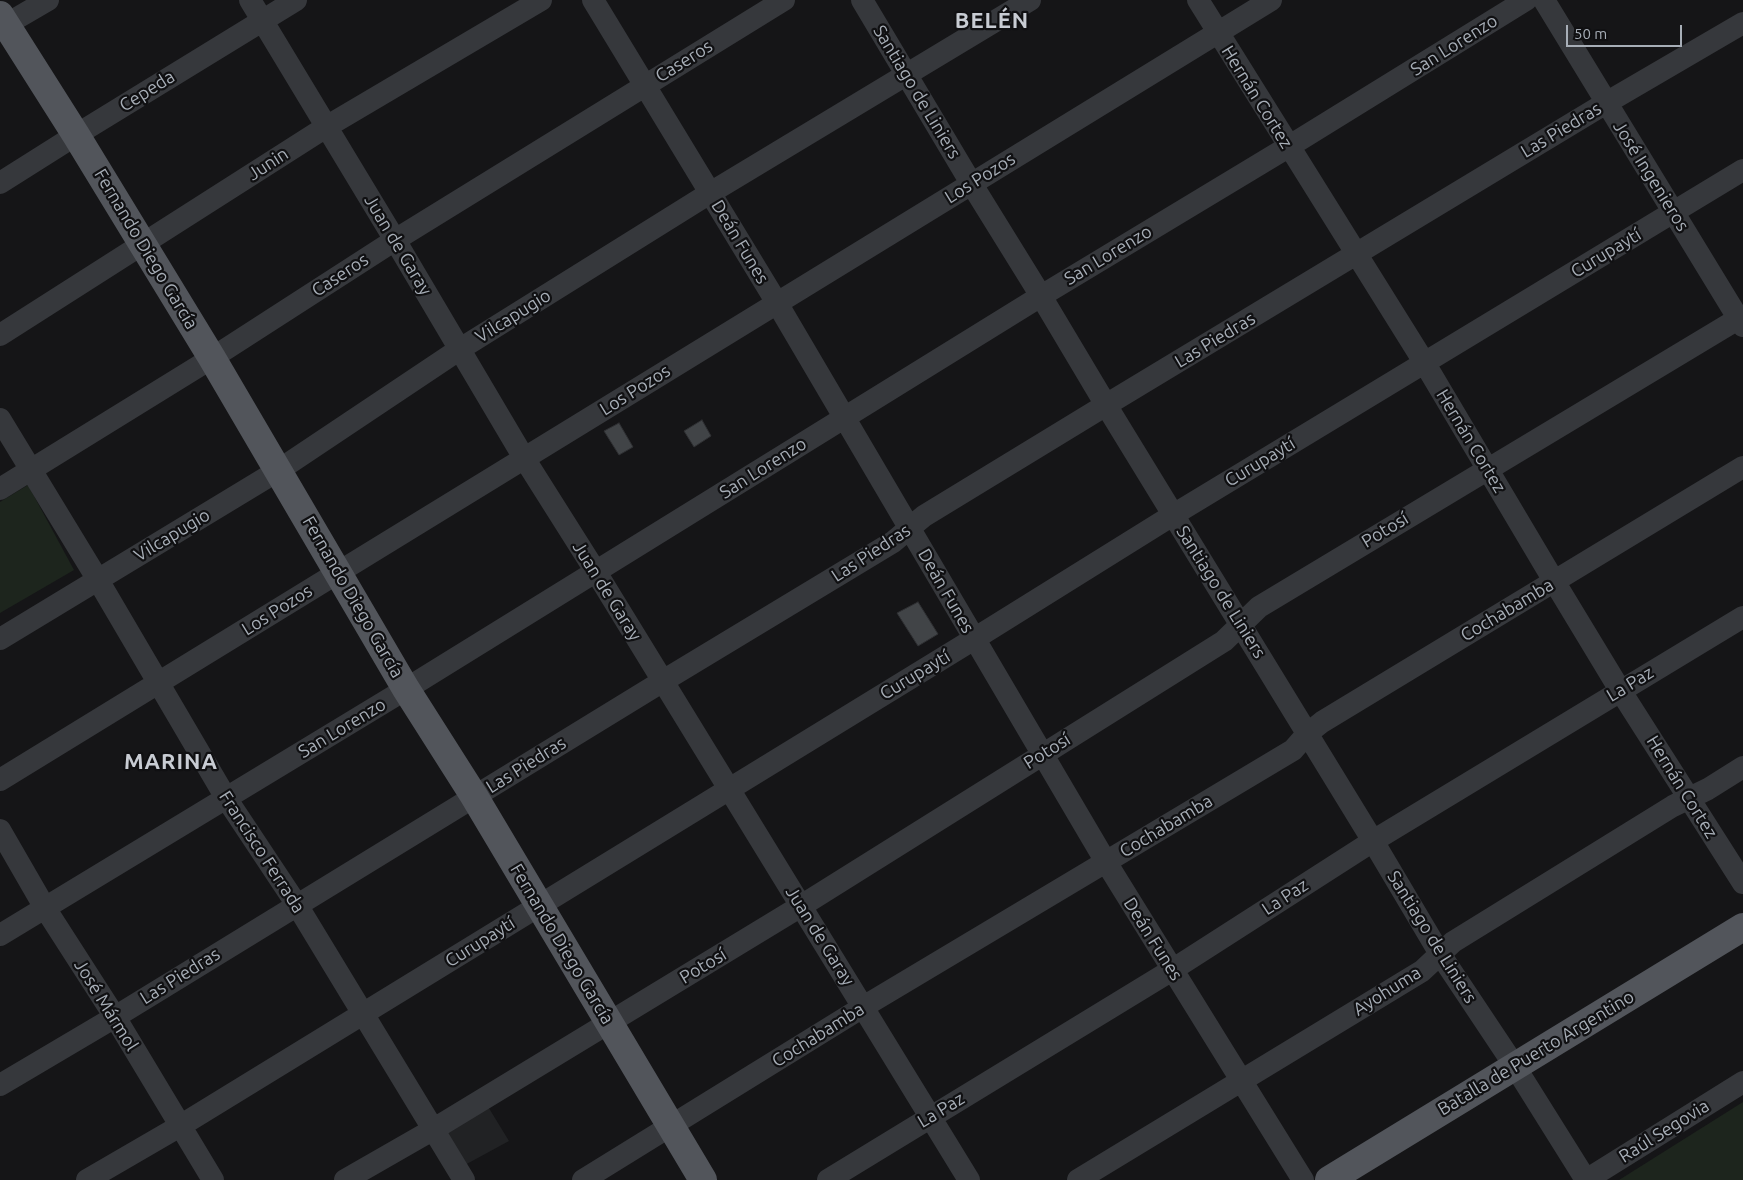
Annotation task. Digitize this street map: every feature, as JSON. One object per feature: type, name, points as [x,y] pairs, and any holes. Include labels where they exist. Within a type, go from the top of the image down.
[{"type":"main road","name":"Fernando Diego García","points":[[2,23],[76,135],[143,244],[279,470],[406,689],[474,796],[703,1180]]},
{"type":"main road","name":"Batalla de Puerto Argentino","points":[[1329,1180],[1743,927]]},
{"type":"street","points":[[2,23],[48,0]]},
{"type":"street","name":"Juan de Garay","points":[[250,0],[524,458],[969,1180]]},
{"type":"street","name":"Cepeda","points":[[0,183],[296,0]]},
{"type":"street","name":"Junin","points":[[0,335],[326,127],[541,0]]},
{"type":"street","name":"Deán Funes","points":[[593,0],[777,303],[1106,862],[1303,1180]]},
{"type":"street","name":"Caseros","points":[[0,489],[212,358],[395,240],[784,0]]},
{"type":"street","name":"Santiago de Liniers","points":[[862,0],[971,184],[1242,625],[1440,954],[1586,1180]]},
{"type":"street","name":"Vilcapugio","points":[[0,639],[279,470],[460,349],[710,193],[1030,0]]},
{"type":"street","name":"Hernán Cortez","points":[[1198,0],[1288,147],[1424,362],[1620,690],[1743,883]]},
{"type":"street","name":"Los Pozos","points":[[0,780],[1271,0]]},
{"type":"street","name":"San Lorenzo","points":[[0,935],[406,689],[1041,296],[1526,0]]},
{"type":"street","name":"José Ingenieros","points":[[1544,0],[1741,320]]},
{"type":"street","name":"Las Piedras","points":[[0,1085],[115,1017],[662,681],[893,542],[924,516],[1106,405],[1606,103],[1743,24]]},
{"type":"street","name":"Curupaytí","points":[[87,1180],[180,1126],[363,1014],[1174,514],[1743,170]]},
{"type":"street","name":"Potosí","points":[[345,1180],[434,1130],[801,906],[1224,641],[1259,607],[1488,468],[1741,320]]},
{"type":"street","name":"Francisco Ferrada","points":[[0,419],[98,580],[226,798],[297,905],[464,1180]]},
{"type":"street","name":"Cochabamba","points":[[583,1180],[863,1007],[1293,750],[1307,734],[1322,722],[1743,467]]},
{"type":"street","name":"La Paz","points":[[828,1180],[1172,970],[1373,841],[1743,617]]},
{"type":"street","name":"Ayohuma","points":[[1078,1180],[1422,971],[1453,942],[1743,767]]},
{"type":"street","name":"José Mármol","points":[[0,830],[45,908],[115,1017],[213,1180]]},
{"type":"street","name":"Raúl Segovia","points":[[1586,1180],[1743,1082]]},
{"type":"shaded area","points":[[28,485],[74,570],[0,613],[0,502]]},
{"type":"shaded area","points":[[1743,1102],[1743,1180],[1619,1180]]},
{"type":"shaded area","points":[[487,1105],[509,1141],[463,1166],[442,1131]]},
{"type":"building","points":[[702,420],[711,436],[694,447],[684,431]]},
{"type":"building","points":[[619,423],[633,447],[619,455],[604,431]]},
{"type":"building","points":[[918,602],[938,634],[918,646],[897,613]]},
{"type":"district","name":"BELÉN","points":[[992,21]]},
{"type":"district","name":"MARINA","points":[[171,762]]}]
